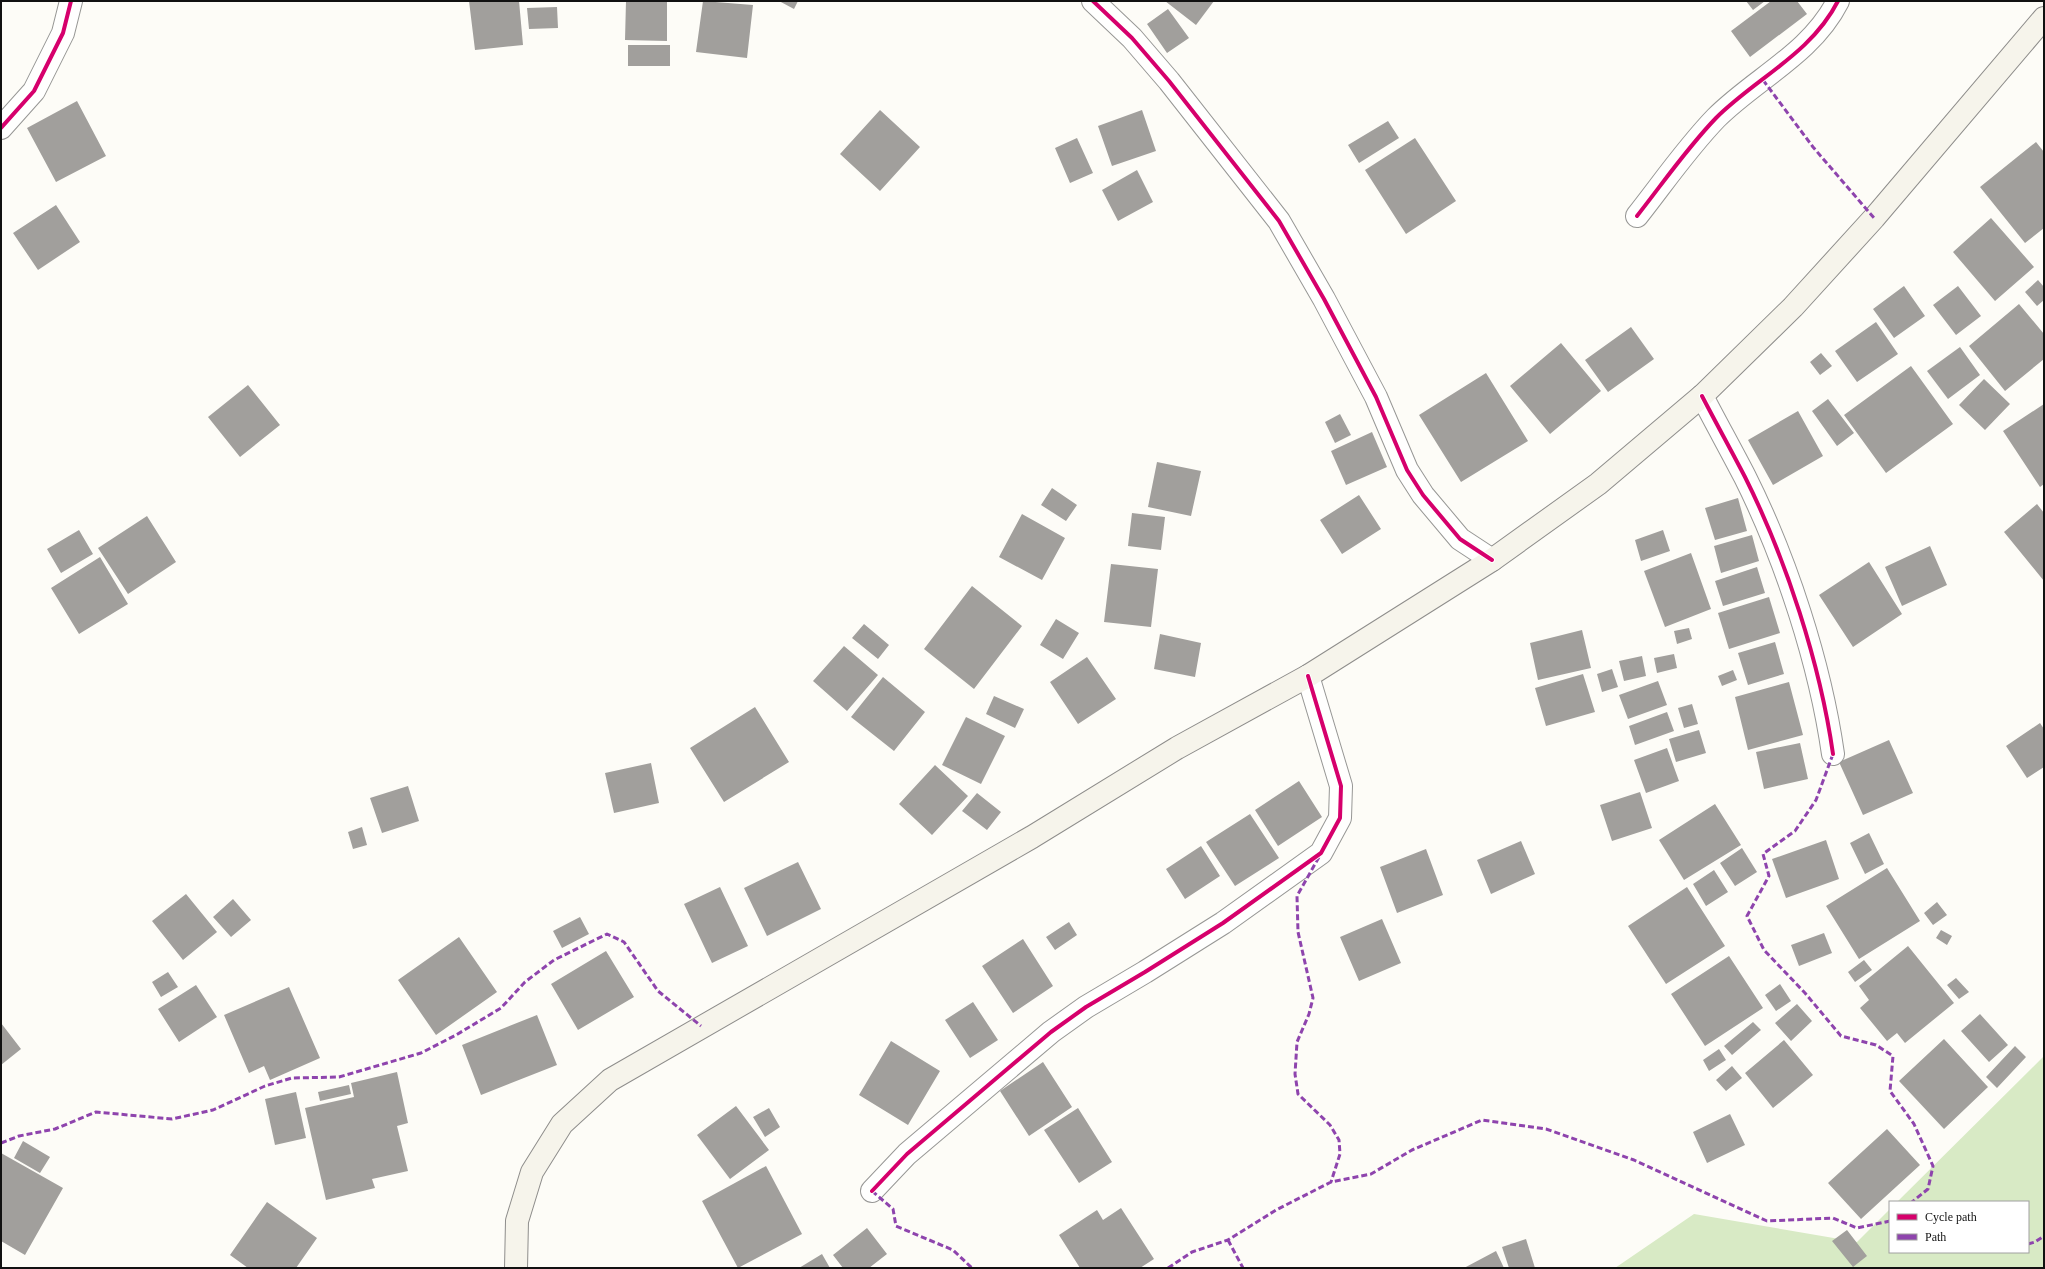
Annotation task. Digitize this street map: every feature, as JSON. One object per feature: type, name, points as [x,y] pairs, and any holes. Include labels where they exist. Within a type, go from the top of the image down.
[{"type":"main road","points":[[516,1268],[517,1222],[532,1172],[562,1124],[610,1080],[1032,837],[1177,748],[1308,676],[1492,560],[1598,484],[1702,396],[1798,302],[1874,218],[2044,18]]},
{"type":"street","points":[[1,128],[34,91],[63,33],[71,1]]},
{"type":"street","points":[[1092,1],[1132,38],[1169,81],[1279,221],[1324,299],[1376,397],[1406,470],[1422,495],[1460,539],[1492,560]]},
{"type":"street","points":[[1637,216],[1683,157],[1716,118],[1803,48],[1829,19],[1838,1]]},
{"type":"street","points":[[1702,396],[1745,477],[1787,574],[1813,663],[1829,727],[1832,754]]},
{"type":"street","points":[[872,1191],[907,1154],[1051,1032],[1086,1007],[1223,923],[1321,853],[1340,818],[1341,786],[1308,676]]},
{"type":"green space","points":[[2044,1056],[2044,1268],[1615,1268],[1694,1214],[1857,1242],[1889,1210],[1889,1253],[2029,1253],[2029,1201],[1898,1201]]},
{"type":"building","points":[[469,1],[519,1],[523,45],[475,50]]},
{"type":"building","points":[[626,1],[667,1],[667,41],[625,40]]},
{"type":"building","points":[[703,1],[753,5],[747,58],[696,52]]},
{"type":"building","points":[[779,1],[798,1],[794,9]]},
{"type":"building","points":[[1165,1],[1214,1],[1196,25]]},
{"type":"building","points":[[1746,1],[1765,1],[1753,10]]},
{"type":"building","points":[[1771,1],[1797,1],[1807,14],[1750,57],[1731,31]]},
{"type":"building","points":[[557,7],[558,28],[529,29],[527,8]]},
{"type":"building","points":[[1168,9],[1189,38],[1167,53],[1147,24]]},
{"type":"building","points":[[628,45],[670,45],[670,66],[628,66]]},
{"type":"building","points":[[77,101],[106,156],[56,182],[27,128]]},
{"type":"building","points":[[880,110],[920,147],[880,191],[840,154]]},
{"type":"building","points":[[1142,110],[1156,151],[1112,166],[1098,126]]},
{"type":"building","points":[[1388,121],[1399,138],[1359,163],[1348,145]]},
{"type":"building","points":[[1077,138],[1093,173],[1070,183],[1055,148]]},
{"type":"building","points":[[1415,138],[1456,201],[1406,234],[1365,170]]},
{"type":"building","points":[[2036,142],[2044,152],[2044,228],[2025,243],[1980,187]]},
{"type":"building","points":[[1137,170],[1153,202],[1118,221],[1102,190]]},
{"type":"building","points":[[56,205],[80,242],[38,270],[13,233]]},
{"type":"building","points":[[1991,218],[2034,267],[1995,301],[1953,252]]},
{"type":"building","points":[[2038,280],[2044,287],[2044,300],[2037,306],[2025,292]]},
{"type":"building","points":[[1904,286],[1925,316],[1894,338],[1873,309]]},
{"type":"building","points":[[1958,286],[1981,316],[1956,335],[1933,305]]},
{"type":"building","points":[[2019,304],[2044,334],[2044,359],[2005,391],[1969,346]]},
{"type":"building","points":[[1876,322],[1898,354],[1857,382],[1835,351]]},
{"type":"building","points":[[1631,327],[1654,359],[1608,392],[1585,360]]},
{"type":"building","points":[[1561,343],[1601,391],[1550,434],[1510,386]]},
{"type":"building","points":[[1960,347],[1980,375],[1948,399],[1927,371]]},
{"type":"building","points":[[1821,353],[1832,366],[1820,375],[1810,362]]},
{"type":"building","points":[[1911,366],[1953,424],[1886,473],[1844,415]]},
{"type":"building","points":[[1486,373],[1528,441],[1461,482],[1419,415]]},
{"type":"building","points":[[1984,379],[2010,404],[1985,430],[1959,405]]},
{"type":"building","points":[[248,385],[280,425],[240,457],[208,417]]},
{"type":"building","points":[[1828,399],[1854,433],[1837,446],[1812,411]]},
{"type":"building","points":[[2044,404],[2044,484],[2040,487],[2003,431]]},
{"type":"building","points":[[1798,411],[1823,456],[1773,485],[1748,440]]},
{"type":"building","points":[[1340,414],[1351,435],[1335,443],[1325,422]]},
{"type":"building","points":[[1372,432],[1387,467],[1346,485],[1331,451]]},
{"type":"building","points":[[1157,462],[1201,471],[1191,516],[1148,507]]},
{"type":"building","points":[[1052,488],[1077,505],[1066,521],[1041,505]]},
{"type":"building","points":[[1359,495],[1381,529],[1342,554],[1320,520]]},
{"type":"building","points":[[1738,498],[1747,531],[1715,540],[1705,508]]},
{"type":"building","points":[[2037,504],[2044,513],[2044,581],[2004,532]]},
{"type":"building","points":[[1132,513],[1165,517],[1161,550],[1128,546]]},
{"type":"building","points":[[1022,514],[1065,538],[1042,580],[999,557]]},
{"type":"building","points":[[147,516],[176,562],[128,594],[98,548]]},
{"type":"building","points":[[79,530],[93,554],[61,573],[47,549]]},
{"type":"building","points":[[1663,530],[1670,551],[1641,561],[1635,540]]},
{"type":"building","points":[[1752,535],[1759,561],[1721,573],[1714,546]]},
{"type":"building","points":[[1930,546],[1947,585],[1902,606],[1885,567]]},
{"type":"building","points":[[1691,553],[1711,609],[1665,627],[1644,571]]},
{"type":"building","points":[[100,557],[128,604],[79,634],[51,588]]},
{"type":"building","points":[[1869,562],[1902,614],[1853,647],[1819,595]]},
{"type":"building","points":[[1111,564],[1158,569],[1151,627],[1104,622]]},
{"type":"building","points":[[1757,567],[1765,593],[1723,606],[1715,581]]},
{"type":"building","points":[[972,586],[1022,626],[974,689],[924,649]]},
{"type":"building","points":[[1769,597],[1780,633],[1729,649],[1718,613]]},
{"type":"building","points":[[1056,619],[1079,633],[1063,659],[1040,645]]},
{"type":"building","points":[[864,624],[889,645],[878,659],[852,638]]},
{"type":"building","points":[[1689,628],[1692,639],[1677,644],[1674,631]]},
{"type":"building","points":[[1582,630],[1591,668],[1538,680],[1530,643]]},
{"type":"building","points":[[1160,634],[1201,643],[1195,677],[1154,669]]},
{"type":"building","points":[[1775,642],[1784,674],[1748,685],[1738,653]]},
{"type":"building","points":[[844,646],[878,675],[847,711],[813,681]]},
{"type":"building","points":[[1674,654],[1677,668],[1657,673],[1654,658]]},
{"type":"building","points":[[1642,656],[1646,676],[1624,681],[1619,661]]},
{"type":"building","points":[[1087,657],[1116,699],[1078,724],[1050,682]]},
{"type":"building","points":[[1612,669],[1618,687],[1602,692],[1597,674]]},
{"type":"building","points":[[1733,670],[1737,680],[1722,686],[1718,676]]},
{"type":"building","points":[[1583,674],[1595,712],[1546,726],[1535,688]]},
{"type":"building","points":[[883,677],[925,712],[894,751],[851,717]]},
{"type":"building","points":[[1658,681],[1667,705],[1628,719],[1619,695]]},
{"type":"building","points":[[1789,682],[1803,735],[1748,750],[1735,697]]},
{"type":"building","points":[[994,696],[1024,709],[1015,728],[986,714]]},
{"type":"building","points":[[1692,704],[1698,724],[1684,728],[1678,708]]},
{"type":"building","points":[[755,707],[789,762],[724,802],[690,748]]},
{"type":"building","points":[[1667,712],[1674,731],[1635,745],[1629,726]]},
{"type":"building","points":[[966,717],[1005,736],[981,784],[942,765]]},
{"type":"building","points":[[2040,723],[2044,729],[2044,767],[2027,778],[2006,746]]},
{"type":"building","points":[[1699,730],[1706,753],[1676,762],[1669,739]]},
{"type":"building","points":[[1889,740],[1913,793],[1863,815],[1839,762]]},
{"type":"building","points":[[1800,743],[1808,779],[1764,789],[1756,752]]},
{"type":"building","points":[[1667,748],[1679,781],[1646,793],[1634,760]]},
{"type":"building","points":[[651,763],[659,803],[614,813],[605,773]]},
{"type":"building","points":[[935,765],[968,796],[932,835],[899,804]]},
{"type":"building","points":[[1299,781],[1322,817],[1278,846],[1255,810]]},
{"type":"building","points":[[408,786],[419,821],[382,833],[370,798]]},
{"type":"building","points":[[1640,792],[1652,828],[1612,841],[1600,805]]},
{"type":"building","points":[[977,793],[1001,812],[987,830],[962,811]]},
{"type":"building","points":[[1715,804],[1741,845],[1684,880],[1659,840]]},
{"type":"building","points":[[1250,814],[1279,858],[1235,886],[1206,842]]},
{"type":"building","points":[[362,827],[367,845],[353,849],[348,832]]},
{"type":"building","points":[[1869,833],[1884,864],[1865,874],[1850,843]]},
{"type":"building","points":[[1826,840],[1839,879],[1786,898],[1772,859]]},
{"type":"building","points":[[1521,841],[1535,874],[1491,894],[1477,860]]},
{"type":"building","points":[[1201,846],[1220,876],[1185,899],[1166,869]]},
{"type":"building","points":[[1742,848],[1757,872],[1735,886],[1720,863]]},
{"type":"building","points":[[1426,849],[1443,895],[1397,913],[1380,867]]},
{"type":"building","points":[[798,862],[821,909],[767,936],[744,888]]},
{"type":"building","points":[[1887,868],[1920,921],[1859,959],[1826,906]]},
{"type":"building","points":[[1714,870],[1728,892],[1706,906],[1693,884]]},
{"type":"building","points":[[720,887],[748,946],[712,963],[684,904]]},
{"type":"building","points":[[1687,887],[1725,946],[1666,984],[1628,926]]},
{"type":"building","points":[[186,894],[217,932],[183,960],[152,921]]},
{"type":"building","points":[[233,899],[251,920],[231,937],[213,917]]},
{"type":"building","points":[[1937,902],[1947,915],[1933,925],[1924,913]]},
{"type":"building","points":[[580,917],[589,934],[562,948],[553,931]]},
{"type":"building","points":[[1382,919],[1401,963],[1359,981],[1340,937]]},
{"type":"building","points":[[1069,922],[1077,935],[1055,950],[1046,937]]},
{"type":"building","points":[[1941,930],[1952,936],[1947,945],[1936,938]]},
{"type":"building","points":[[1824,933],[1832,953],[1799,966],[1791,945]]},
{"type":"building","points":[[459,937],[497,992],[436,1035],[398,980]]},
{"type":"building","points":[[1023,939],[1053,986],[1013,1013],[982,966]]},
{"type":"building","points":[[1908,946],[1954,1003],[1905,1043],[1897,1033],[1887,1041],[1860,1008],[1869,1000],[1859,986]]},
{"type":"building","points":[[606,951],[634,997],[578,1030],[551,984]]},
{"type":"building","points":[[1729,956],[1763,1008],[1705,1046],[1671,994]]},
{"type":"building","points":[[1864,960],[1872,970],[1855,982],[1848,972]]},
{"type":"building","points":[[168,972],[178,987],[161,997],[152,982]]},
{"type":"building","points":[[1956,978],[1969,992],[1959,999],[1947,985]]},
{"type":"building","points":[[1780,984],[1791,1001],[1776,1011],[1765,995]]},
{"type":"building","points":[[196,985],[217,1017],[179,1042],[158,1009]]},
{"type":"building","points":[[289,987],[320,1058],[270,1080],[264,1066],[249,1073],[224,1015]]},
{"type":"building","points":[[973,1002],[998,1040],[970,1058],[945,1020]]},
{"type":"building","points":[[1797,1004],[1812,1021],[1791,1041],[1775,1023]]},
{"type":"building","points":[[1980,1014],[2008,1045],[1989,1062],[1961,1031]]},
{"type":"building","points":[[537,1015],[557,1065],[481,1095],[462,1045]]},
{"type":"building","points":[[1753,1022],[1761,1030],[1732,1055],[1724,1046]]},
{"type":"building","points":[[1,1023],[21,1049],[1,1065]]},
{"type":"building","points":[[1944,1039],[1988,1087],[1944,1129],[1899,1081]]},
{"type":"building","points":[[1784,1040],[1813,1075],[1773,1108],[1745,1073]]},
{"type":"building","points":[[891,1041],[940,1071],[908,1125],[859,1095]]},
{"type":"building","points":[[2015,1046],[2026,1057],[1997,1088],[1986,1077]]},
{"type":"building","points":[[1719,1049],[1726,1060],[1709,1071],[1703,1060]]},
{"type":"building","points":[[1043,1062],[1072,1107],[1029,1136],[1000,1091]]},
{"type":"building","points":[[1732,1066],[1742,1078],[1726,1091],[1716,1080]]},
{"type":"building","points":[[397,1072],[408,1123],[397,1126],[408,1171],[372,1179],[375,1188],[326,1200],[305,1108],[354,1097],[351,1083]]},
{"type":"building","points":[[349,1085],[351,1094],[320,1101],[318,1092]]},
{"type":"building","points":[[296,1092],[306,1138],[275,1145],[265,1099]]},
{"type":"building","points":[[736,1106],[769,1150],[730,1179],[697,1135]]},
{"type":"building","points":[[769,1108],[780,1127],[765,1137],[753,1117]]},
{"type":"building","points":[[1078,1108],[1112,1162],[1079,1183],[1044,1130]]},
{"type":"building","points":[[1730,1114],[1745,1145],[1707,1163],[1693,1132]]},
{"type":"building","points":[[1887,1129],[1920,1165],[1861,1219],[1828,1183]]},
{"type":"building","points":[[23,1141],[50,1157],[40,1173],[14,1158]]},
{"type":"building","points":[[1,1153],[63,1188],[25,1255],[1,1241]]},
{"type":"building","points":[[766,1166],[802,1234],[738,1268],[702,1201]]},
{"type":"building","points":[[267,1202],[317,1238],[296,1268],[248,1268],[230,1255]]},
{"type":"building","points":[[1121,1208],[1154,1259],[1140,1268],[1080,1268],[1059,1235],[1097,1210],[1103,1220]]},
{"type":"building","points":[[867,1228],[887,1254],[869,1268],[843,1268],[833,1255]]},
{"type":"building","points":[[1847,1230],[1867,1256],[1853,1267],[1832,1241]]},
{"type":"building","points":[[1526,1239],[1535,1268],[1509,1268],[1502,1247]]},
{"type":"building","points":[[1496,1251],[1504,1268],[1464,1268]]},
{"type":"building","points":[[822,1254],[830,1268],[799,1268]]},
{"type":"marked path","points":[[1763,80],[1813,147],[1874,218]]},
{"type":"marked path","points":[[1833,754],[1816,800],[1795,831],[1763,854],[1769,876],[1747,916],[1764,950],[1805,993],[1841,1036],[1876,1045],[1893,1056],[1890,1091],[1914,1124],[1933,1166],[1928,1189],[1913,1201]]},
{"type":"marked path","points":[[1319,857],[1297,896],[1298,932],[1313,998],[1309,1014],[1297,1042],[1295,1074],[1298,1094],[1330,1125],[1339,1140],[1340,1154],[1331,1182]]},
{"type":"marked path","points":[[1,1143],[19,1136],[55,1129],[96,1112],[172,1119],[213,1110],[265,1086],[292,1078],[339,1077],[421,1053],[456,1035],[501,1008],[525,982],[554,960],[607,934],[624,942],[658,991],[701,1026]]},
{"type":"marked path","points":[[1168,1268],[1192,1252],[1228,1240],[1276,1210],[1331,1182],[1371,1174],[1412,1150],[1482,1120],[1546,1129],[1634,1160],[1767,1221],[1833,1218],[1857,1228],[1889,1221]]},
{"type":"marked path","points":[[872,1191],[893,1209],[896,1226],[953,1250],[972,1268]]},
{"type":"marked path","points":[[2029,1244],[2035,1242],[2044,1236]]},
{"type":"marked path","points":[[1228,1240],[1243,1268]]},
{"type":"cycle path","points":[[1,128],[34,91],[63,33],[71,1]]},
{"type":"cycle path","points":[[1093,1],[1132,38],[1169,81],[1279,221],[1324,299],[1376,397],[1407,470],[1423,495],[1460,539],[1492,560]]},
{"type":"cycle path","points":[[1637,216],[1705,129],[1748,90],[1798,51],[1827,20],[1838,1]]},
{"type":"cycle path","points":[[1702,396],[1745,477],[1760,509],[1800,612],[1820,684],[1833,754]]},
{"type":"cycle path","points":[[872,1191],[907,1154],[1051,1032],[1086,1007],[1223,923],[1321,853],[1340,818],[1341,786],[1308,676]]}]
